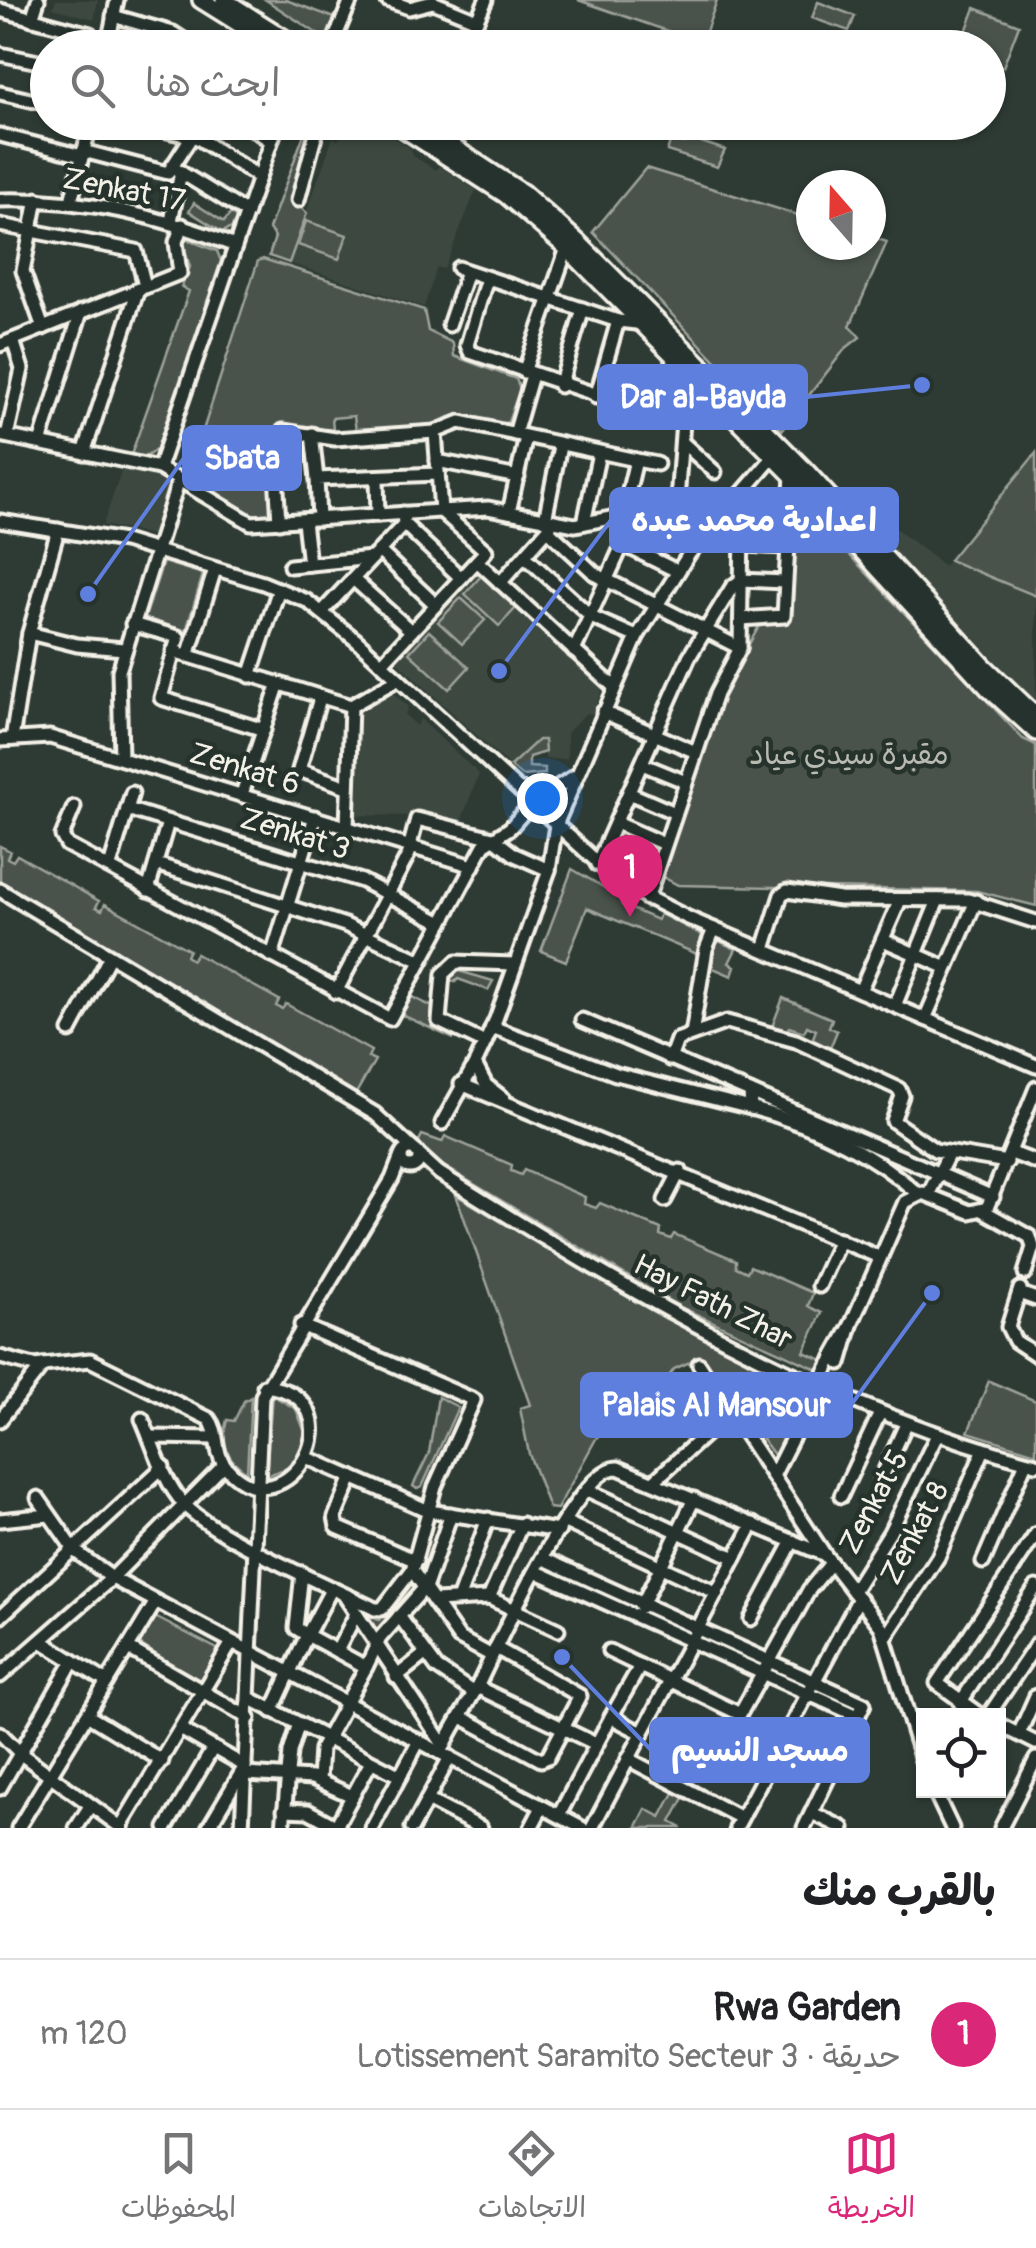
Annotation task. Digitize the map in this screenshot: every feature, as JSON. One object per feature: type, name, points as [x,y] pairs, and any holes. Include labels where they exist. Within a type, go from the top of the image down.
[{"type":"main road","points":[[202,0],[250,30]]},
{"type":"main road","points":[[224,0],[272,30]]},
{"type":"main road","points":[[438,140],[568,248],[722,394]]},
{"type":"main road","points":[[440,140],[548,214],[778,452],[1036,732]]},
{"type":"main road","points":[[778,452],[792,474],[980,670],[1036,716]]},
{"type":"street","points":[[32,19],[38,0]]},
{"type":"street","points":[[110,30],[117,0]]},
{"type":"street","points":[[338,30],[351,0]]},
{"type":"street","points":[[388,0],[433,2],[477,20]]},
{"type":"street","points":[[472,30],[486,0]]},
{"type":"street","points":[[0,10],[75,30]]},
{"type":"street","points":[[113,16],[162,30]]},
{"type":"street","points":[[0,54],[30,60]]},
{"type":"street","points":[[0,93],[30,100]]},
{"type":"street","points":[[0,135],[174,171],[246,213]]},
{"type":"street","points":[[71,201],[86,140]]},
{"type":"street","points":[[190,140],[174,171],[176,242],[183,267],[179,274],[6,342],[22,369],[4,435],[160,468],[244,520],[279,522],[378,515],[403,519],[441,511],[509,512],[549,524],[584,523],[644,513],[702,539]]},
{"type":"street","points":[[197,140],[259,177]]},
{"type":"street","points":[[298,200],[314,140]]},
{"type":"street","points":[[160,468],[271,141]]},
{"type":"street","points":[[36,199],[23,279],[42,328]]},
{"type":"street","name":"Zenkat 17","points":[[0,200],[71,201],[176,223],[235,246]]},
{"type":"street","points":[[0,225],[136,251],[142,287],[84,452]]},
{"type":"street","points":[[509,512],[518,477],[528,374],[548,298],[568,248]]},
{"type":"street","points":[[448,325],[462,270],[583,310],[644,324]]},
{"type":"street","points":[[488,278],[468,349],[560,386],[639,409],[684,408],[722,394]]},
{"type":"street","points":[[560,386],[583,310]]},
{"type":"street","points":[[40,443],[81,312]]},
{"type":"street","points":[[596,397],[618,320]]},
{"type":"street","points":[[675,527],[684,408]]},
{"type":"street","points":[[279,522],[276,436],[283,431],[335,438],[434,432],[460,422],[657,464]]},
{"type":"street","points":[[382,664],[486,551],[441,511],[434,432]]},
{"type":"street","points":[[312,434],[319,520]]},
{"type":"street","points":[[682,442],[715,472]]},
{"type":"street","points":[[500,584],[526,557],[549,524],[560,446]]},
{"type":"street","points":[[442,1123],[492,1027],[549,870],[556,825],[637,638],[677,571],[778,452]]},
{"type":"street","points":[[584,523],[599,453]]},
{"type":"street","points":[[574,651],[593,618],[624,545],[636,460]]},
{"type":"street","points":[[316,479],[377,479],[438,467],[518,477]]},
{"type":"street","points":[[741,619],[784,616],[792,474]]},
{"type":"street","points":[[121,758],[118,679],[124,650],[179,479]]},
{"type":"street","points":[[377,479],[378,515]]},
{"type":"street","points":[[730,508],[787,513]]},
{"type":"street","points":[[647,900],[716,694],[740,648],[742,545],[740,524],[730,508]]},
{"type":"street","points":[[324,611],[403,519]]},
{"type":"street","points":[[403,519],[460,578]]},
{"type":"street","points":[[304,520],[309,564]]},
{"type":"street","points":[[0,521],[156,551],[279,589],[324,611],[504,780],[598,864],[647,900],[1036,1066]]},
{"type":"street","points":[[549,524],[607,580],[740,648]]},
{"type":"street","points":[[6,740],[29,632],[58,530]]},
{"type":"street","points":[[624,545],[677,571]]},
{"type":"street","points":[[742,545],[786,547]]},
{"type":"street","points":[[290,566],[375,554],[436,605]]},
{"type":"street","points":[[526,557],[593,618],[637,638]]},
{"type":"street","points":[[477,561],[614,687]]},
{"type":"street","points":[[188,656],[215,569]]},
{"type":"street","points":[[353,579],[412,632]]},
{"type":"street","points":[[741,580],[785,582]]},
{"type":"street","points":[[598,864],[704,630],[741,580]]},
{"type":"street","points":[[250,676],[279,589]]},
{"type":"street","points":[[725,598],[740,602]]},
{"type":"street","points":[[132,624],[178,637],[161,698],[264,730]]},
{"type":"street","points":[[29,632],[77,645],[124,650]]},
{"type":"street","points":[[173,651],[350,706],[398,678]]},
{"type":"street","points":[[242,794],[278,686]]},
{"type":"street","points":[[320,698],[299,771],[347,786]]},
{"type":"street","points":[[347,827],[350,706]]},
{"type":"street","points":[[603,712],[696,752]]},
{"type":"street","name":"Zenkat 6","points":[[6,740],[50,737],[473,866]]},
{"type":"street","points":[[642,764],[686,782]]},
{"type":"street","points":[[504,780],[524,792],[548,793],[569,783],[580,770]]},
{"type":"street","points":[[110,866],[132,793]]},
{"type":"street","points":[[629,793],[675,813]]},
{"type":"street","points":[[74,807],[62,836],[68,845],[390,1019],[473,866],[493,838],[510,828],[531,804]]},
{"type":"street","name":"Zenkat 3","points":[[127,809],[362,881],[442,923]]},
{"type":"street","points":[[272,956],[315,817]]},
{"type":"street","points":[[336,992],[412,845],[417,819],[493,838],[514,855],[549,870]]},
{"type":"street","points":[[148,890],[168,822]]},
{"type":"street","points":[[616,823],[664,844]]},
{"type":"street","points":[[156,864],[367,934],[421,961]]},
{"type":"street","points":[[0,890],[382,1119],[398,1134],[412,1166]]},
{"type":"street","points":[[764,949],[785,892],[840,899],[976,901],[1036,922]]},
{"type":"street","points":[[860,991],[900,900]]},
{"type":"street","points":[[895,1006],[938,900]]},
{"type":"street","points":[[924,1018],[976,901]]},
{"type":"street","points":[[692,1034],[706,949],[714,928]]},
{"type":"street","points":[[883,940],[947,968]]},
{"type":"street","points":[[70,1031],[110,956]]},
{"type":"street","points":[[485,1043],[439,1021],[443,974],[456,962],[514,964]]},
{"type":"street","points":[[582,1020],[994,1197]]},
{"type":"street","points":[[670,1060],[677,1040],[727,1022],[796,1041],[896,1088],[902,1096],[893,1121],[948,1154],[1036,1162]]},
{"type":"street","points":[[492,1027],[616,1074],[751,1108],[826,1134],[924,1194],[970,1212],[984,1211],[1026,1233],[1034,1247],[1025,1273]]},
{"type":"street","points":[[475,1064],[486,1085],[504,1100]]},
{"type":"street","points":[[462,1084],[680,1171],[879,1257]]},
{"type":"street","points":[[984,1211],[994,1197],[1036,1088]]},
{"type":"street","points":[[750,1092],[751,1108]]},
{"type":"street","points":[[408,1153],[439,1173]]},
{"type":"street","points":[[242,1828],[256,1484],[264,1386],[408,1153]]},
{"type":"street","points":[[773,1476],[835,1363],[901,1208],[924,1194],[948,1154]]},
{"type":"street","points":[[392,1179],[412,1166],[439,1173]]},
{"type":"street","points":[[665,1200],[680,1171]]},
{"type":"street","name":"Hay Fath Zhar","points":[[439,1173],[599,1273],[880,1415],[1031,1463]]},
{"type":"street","points":[[819,1286],[840,1240]]},
{"type":"street","points":[[1036,1299],[1019,1291],[1008,1327],[1015,1341],[1036,1355]]},
{"type":"street","points":[[142,1419],[186,1507],[255,1549],[380,1610],[414,1565],[429,1512],[474,1400],[301,1325]]},
{"type":"street","points":[[0,1357],[43,1366],[81,1359],[106,1366],[146,1390],[209,1418],[224,1466],[256,1484],[286,1479],[308,1458],[313,1436],[304,1407],[288,1392],[264,1386]]},
{"type":"street","points":[[700,1364],[828,1559],[885,1638],[916,1741]]},
{"type":"street","points":[[0,1420],[43,1366]]},
{"type":"street","points":[[654,1482],[731,1411]]},
{"type":"street","points":[[841,1496],[880,1415]]},
{"type":"street","points":[[881,1479],[906,1424]]},
{"type":"street","name":"Zenkat 5","points":[[738,1823],[937,1435]]},
{"type":"street","points":[[150,1437],[214,1438]]},
{"type":"street","name":"Zenkat 8","points":[[885,1638],[938,1557],[984,1448]]},
{"type":"street","points":[[308,1458],[429,1512],[562,1526],[717,1592]]},
{"type":"street","points":[[983,1562],[1031,1463]]},
{"type":"street","points":[[0,1676],[112,1578],[224,1466]]},
{"type":"street","points":[[0,1617],[163,1467]]},
{"type":"street","points":[[412,1828],[428,1800],[461,1717],[542,1558],[587,1490],[612,1467],[694,1498],[828,1559]]},
{"type":"street","points":[[352,1478],[335,1517],[337,1526],[414,1565],[464,1643],[494,1652],[580,1696],[548,1756],[540,1760],[461,1717]]},
{"type":"street","points":[[587,1490],[735,1558]]},
{"type":"street","points":[[38,1498],[75,1551],[112,1578],[583,1828],[628,1759],[754,1524]]},
{"type":"street","points":[[639,1610],[694,1498]]},
{"type":"street","points":[[319,1780],[321,1749],[376,1647],[426,1586],[451,1514]]},
{"type":"street","points":[[0,1520],[49,1515]]},
{"type":"street","points":[[459,1597],[488,1519]]},
{"type":"street","points":[[489,1598],[522,1524]]},
{"type":"street","points":[[970,1708],[937,1686],[1036,1534]]},
{"type":"street","points":[[751,1619],[792,1541]]},
{"type":"street","points":[[542,1558],[639,1610]]},
{"type":"street","points":[[609,1651],[740,1714],[828,1559]]},
{"type":"street","points":[[536,1571],[864,1704],[804,1828]]},
{"type":"street","points":[[302,1573],[296,1628],[366,1667]]},
{"type":"street","points":[[960,1703],[1036,1587]]},
{"type":"street","points":[[338,1591],[445,1752]]},
{"type":"street","points":[[272,1711],[307,1636],[338,1591]]},
{"type":"street","points":[[436,1601],[489,1598],[558,1630]]},
{"type":"street","points":[[18,1828],[155,1603]]},
{"type":"street","points":[[336,1652],[356,1614]]},
{"type":"street","points":[[399,1616],[425,1654],[448,1678],[596,1744]]},
{"type":"street","points":[[41,1641],[106,1682]]},
{"type":"street","points":[[0,1732],[21,1754],[121,1828],[231,1644]]},
{"type":"street","points":[[991,1708],[1036,1645]]},
{"type":"street","points":[[128,1648],[248,1718]]},
{"type":"street","points":[[396,1677],[425,1654]]},
{"type":"street","points":[[0,1788],[73,1661]]},
{"type":"street","points":[[559,1816],[640,1666]]},
{"type":"street","points":[[768,1667],[808,1693],[858,1716]]},
{"type":"street","points":[[1018,1734],[1036,1696]]},
{"type":"street","points":[[249,1698],[400,1776]]},
{"type":"street","points":[[87,1715],[162,1761]]},
{"type":"street","points":[[611,1718],[642,1733]]},
{"type":"street","points":[[282,1828],[298,1726]]},
{"type":"street","points":[[1006,1728],[1036,1742]]},
{"type":"street","points":[[182,1730],[245,1770],[319,1780],[352,1796]]},
{"type":"street","points":[[372,1828],[418,1741]]},
{"type":"street","points":[[166,1828],[212,1750]]},
{"type":"street","points":[[628,1759],[738,1823]]},
{"type":"street","points":[[1001,1828],[1036,1759]]},
{"type":"street","points":[[284,1810],[308,1811],[337,1827],[370,1762]]},
{"type":"street","points":[[208,1828],[245,1770]]},
{"type":"street","points":[[938,1798],[952,1828]]},
{"type":"street","points":[[428,1800],[466,1824],[481,1828]]},
{"type":"street","points":[[76,1828],[90,1806]]},
{"type":"street","points":[[531,1828],[542,1807]]},
{"type":"street","points":[[812,1814],[842,1828]]},
{"type":"shaded area","points":[[56,0],[98,0],[94,19],[53,8]]},
{"type":"shaded area","points":[[332,140],[398,140],[410,148],[413,156],[436,170],[439,166],[476,190],[444,269],[437,267],[424,307],[289,263]]},
{"type":"shaded area","points":[[123,466],[171,481],[153,535],[103,525]]},
{"type":"shaded area","points":[[895,528],[944,566],[949,560],[1036,597],[1036,703],[881,540]]},
{"type":"shaded area","points":[[477,567],[604,685],[592,714],[586,713],[567,733],[567,759],[545,759],[544,741],[538,740],[510,766],[393,658]]},
{"type":"shaded area","points":[[392,692],[408,707],[405,715],[417,726],[420,719],[479,774],[459,826],[416,816],[352,815],[356,716]]},
{"type":"green space","points":[[266,0],[286,0],[335,18],[331,30],[312,30]]},
{"type":"green space","points":[[578,0],[717,0],[707,30],[665,30]]},
{"type":"green space","points":[[818,2],[855,16],[849,30],[812,18]]},
{"type":"green space","points":[[975,8],[1019,25],[1006,59],[1006,30],[967,30]]},
{"type":"green space","points":[[302,140],[309,140],[292,199],[307,213],[289,263],[269,256],[275,237],[269,229]]},
{"type":"green space","points":[[671,140],[695,140],[725,150],[717,167],[667,151]]},
{"type":"green space","points":[[646,168],[796,214],[796,260],[879,260],[850,326],[860,337],[845,349],[782,430],[593,232]]},
{"type":"green space","points":[[194,203],[224,222],[231,213],[236,218],[232,228],[222,232],[189,211]]},
{"type":"green space","points":[[306,221],[347,235],[339,259],[298,245]]},
{"type":"green space","points":[[186,239],[217,251],[221,261],[157,449],[144,458],[131,455],[189,291],[181,287],[190,267],[182,241]]},
{"type":"green space","points":[[263,259],[424,310],[428,331],[453,343],[454,356],[516,379],[520,389],[508,422],[497,426],[458,416],[429,428],[356,431],[354,416],[332,418],[333,430],[278,426],[270,437],[273,512],[251,514],[239,509],[206,481],[193,461],[258,261]]},
{"type":"green space","points":[[1036,453],[1036,596],[949,560]]},
{"type":"green space","name":"مقبرة سيدي عياد","points":[[793,495],[1023,739],[1036,745],[1036,906],[977,891],[678,885],[659,875],[722,693],[762,621],[788,619]]},
{"type":"green space","points":[[163,562],[203,574],[186,631],[145,618]]},
{"type":"green space","points":[[481,576],[516,608],[499,626],[465,594]]},
{"type":"green space","points":[[461,598],[485,620],[462,644],[438,622]]},
{"type":"green space","points":[[429,631],[469,667],[449,689],[409,653]]},
{"type":"green space","points":[[538,740],[544,740],[545,752],[529,757],[529,767],[545,768],[545,774],[522,776],[510,766]]},
{"type":"green space","points":[[0,846],[10,851],[7,858],[13,861],[17,855],[99,901],[96,907],[102,910],[105,904],[189,950],[186,956],[192,960],[196,954],[279,1000],[276,1006],[282,1009],[286,1004],[371,1051],[368,1057],[375,1060],[355,1095],[0,882]]},
{"type":"green space","points":[[572,869],[622,898],[622,905],[657,920],[660,914],[702,935],[697,954],[587,908],[566,961],[541,951]]},
{"type":"green space","points":[[719,941],[736,949],[729,963],[735,966],[732,976],[713,968],[712,949]]},
{"type":"green space","points":[[452,969],[493,981],[488,990],[458,979],[455,982],[447,979]]},
{"type":"green space","points":[[412,997],[435,1008],[435,1027],[454,1039],[402,1015]]},
{"type":"green space","points":[[783,998],[832,1019],[829,1027],[837,1031],[828,1053],[811,1043],[816,1030],[807,1026],[804,1032],[789,1027],[785,1034],[770,1032]]},
{"type":"green space","points":[[422,1135],[442,1142],[445,1136],[512,1165],[511,1171],[521,1175],[524,1170],[585,1197],[584,1204],[596,1208],[600,1203],[661,1229],[660,1235],[671,1239],[674,1234],[736,1260],[736,1267],[747,1272],[750,1266],[813,1293],[808,1306],[822,1313],[804,1352],[823,1360],[819,1370],[676,1305],[432,1159],[418,1143]]},
{"type":"green space","points":[[456,1195],[666,1319],[805,1385],[775,1456],[701,1357],[674,1369],[662,1387],[597,1437],[557,1509],[549,1508],[529,1454],[520,1408],[530,1405]]},
{"type":"green space","points":[[989,1381],[1036,1401],[1036,1453],[968,1432]]},
{"type":"green space","points":[[272,1395],[296,1409],[306,1435],[292,1466],[266,1476]]},
{"type":"green space","points":[[251,1397],[247,1472],[230,1456],[224,1436],[227,1420],[234,1421],[244,1401]]},
{"type":"green space","points":[[438,1397],[458,1407],[422,1487],[417,1489],[413,1486],[429,1453]]},
{"type":"green space","points":[[414,1580],[421,1586],[377,1634],[359,1612],[379,1620]]},
{"type":"green space","points":[[155,1617],[221,1651],[201,1683],[138,1643]]},
{"type":"green space","points":[[675,1791],[685,1796],[671,1822],[682,1828],[636,1828],[646,1809],[661,1817]]},
{"type":"place","name":"Dar al-Bayda","points":[[922,385]]},
{"type":"place","name":"Sbata","points":[[88,594]]},
{"type":"place","name":"اعدادية محمد عبده","points":[[499,671]]},
{"type":"place","name":"Rwa Garden","points":[[630,917]]},
{"type":"place","name":"Palais Al Mansour","points":[[932,1293]]},
{"type":"place","name":"مسجد النسيم","points":[[562,1657]]}]
